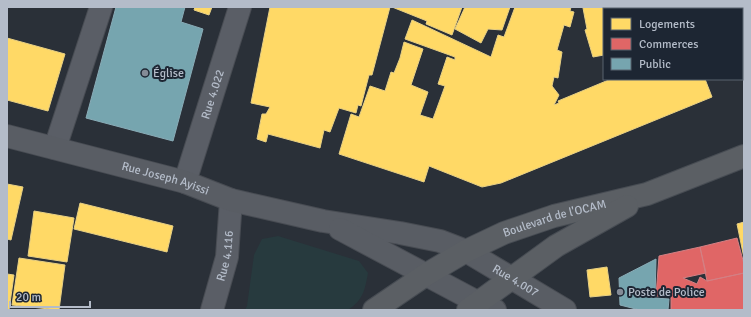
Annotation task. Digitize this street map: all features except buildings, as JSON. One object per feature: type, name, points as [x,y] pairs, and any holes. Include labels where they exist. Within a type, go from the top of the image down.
[{"type":"highway","name":"Boulevard de l'OCAM","points":[[419,280],[466,251],[504,233],[554,216],[647,194],[744,156]]},
{"type":"highway","name":"Boulevard de l'OCAM","points":[[481,308],[513,278],[556,246],[647,194]]},
{"type":"highway","points":[[374,310],[419,280]]},
{"type":"main road","name":"Rue Joseph Ayissi","points":[[7,136],[185,182],[231,200],[323,220],[440,241],[466,251]]},
{"type":"main road","name":"Rue Joseph Ayissi","points":[[323,220],[419,280]]},
{"type":"main road","name":"Rue 4.007","points":[[466,251],[565,310]]},
{"type":"main road","points":[[419,280],[481,308]]},
{"type":"street","points":[[55,148],[101,7]]},
{"type":"street","name":"Rue 4.022","points":[[185,182],[240,7]]},
{"type":"street","name":"Rue 4.116","points":[[212,310],[227,257],[231,200]]},
{"type":"green space","points":[[278,236],[359,261],[368,273],[364,290],[357,302],[348,310],[245,310],[247,306],[254,255],[262,239]]},
{"type":"place","name":"Église","points":[[145,73]]},
{"type":"place","name":"Poste de Police","points":[[620,292]]}]
